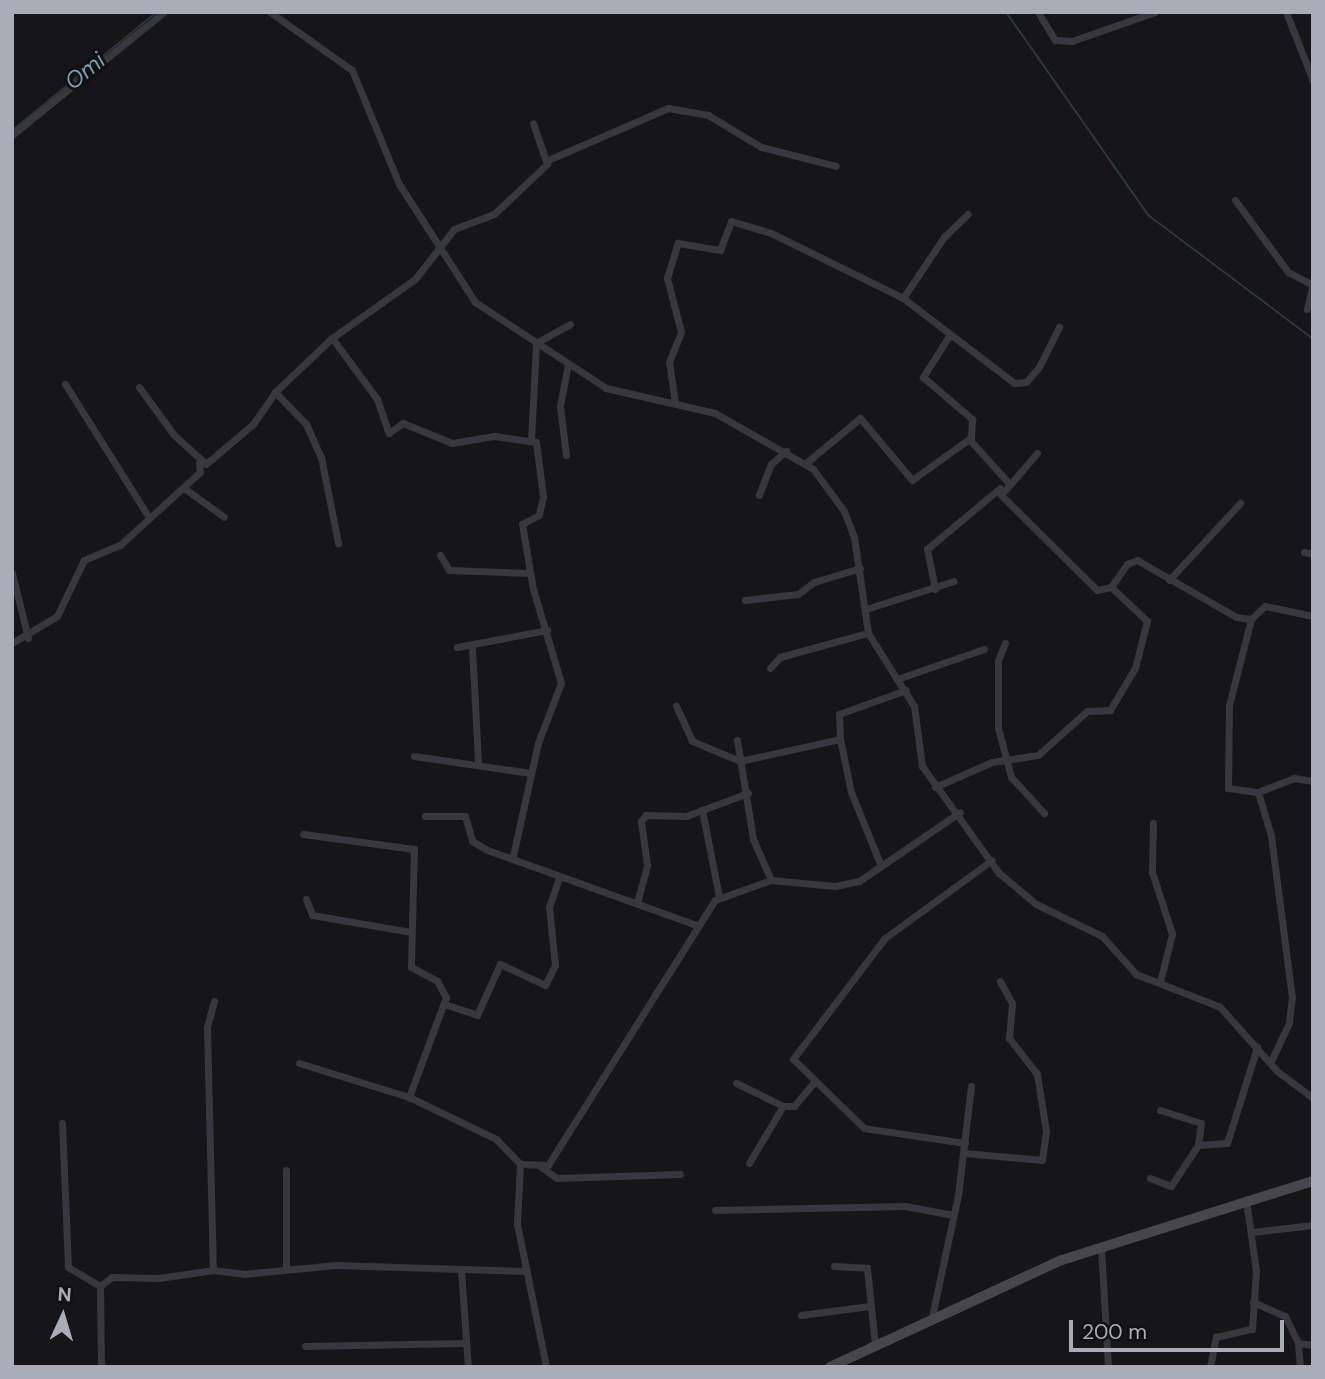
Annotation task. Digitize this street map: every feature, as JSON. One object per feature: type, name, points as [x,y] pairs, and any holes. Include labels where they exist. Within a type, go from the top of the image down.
[{"type":"main road","points":[[830,1367],[1101,1248],[1313,1181]]},
{"type":"street","points":[[12,135],[164,12]]},
{"type":"street","points":[[270,12],[352,70],[371,103],[393,172],[475,302],[606,388],[675,401],[715,412],[806,463],[844,510],[860,568],[868,633],[914,706],[922,766],[935,787],[961,812],[992,860],[1025,897],[1093,929],[1136,974],[1220,1007],[1256,1047],[1313,1098]]},
{"type":"street","points":[[1038,12],[1055,40],[1072,41],[1155,12]]},
{"type":"street","points":[[1286,12],[1313,80]]},
{"type":"street","points":[[200,463],[253,424],[275,392],[331,338],[415,279],[443,251],[454,229],[501,209],[548,160],[668,108],[708,115],[761,147],[836,166]]},
{"type":"street","points":[[533,123],[548,160]]},
{"type":"street","points":[[1235,200],[1287,272],[1312,283],[1307,309]]},
{"type":"street","points":[[904,298],[944,237],[968,214]]},
{"type":"street","points":[[675,401],[668,362],[681,332],[667,278],[678,243],[720,250],[732,221],[771,233],[904,298],[949,336],[1014,383],[1026,382],[1059,327]]},
{"type":"street","points":[[536,342],[570,324]]},
{"type":"street","points":[[949,336],[923,377],[972,419],[971,440],[1004,484],[1003,499],[1094,589],[1111,587],[1133,560],[1248,622]]},
{"type":"street","points":[[331,338],[377,399],[389,433],[403,423],[452,443],[494,436],[522,444],[531,440]]},
{"type":"street","points":[[513,856],[531,772],[561,683],[530,573],[522,524],[539,514],[543,497],[531,440],[536,342]]},
{"type":"street","points":[[566,455],[560,407],[568,364]]},
{"type":"street","points":[[65,384],[148,516]]},
{"type":"street","points":[[12,643],[28,638],[57,616],[84,560],[120,545],[148,516],[200,472],[200,463],[139,387]]},
{"type":"street","points":[[275,392],[306,424],[321,457],[338,544]]},
{"type":"street","points":[[806,463],[853,418],[864,421],[916,481],[964,439],[971,440]]},
{"type":"street","points":[[759,495],[771,464],[786,450]]},
{"type":"street","points":[[935,589],[928,549],[1037,453]]},
{"type":"street","points":[[184,488],[224,517]]},
{"type":"street","points":[[1169,580],[1240,503]]},
{"type":"street","points":[[1304,552],[1313,554]]},
{"type":"street","points":[[440,555],[449,570],[530,573]]},
{"type":"street","points":[[745,600],[799,594],[814,582],[860,568]]},
{"type":"street","points":[[12,573],[28,638]]},
{"type":"street","points":[[866,609],[954,581]]},
{"type":"street","points":[[935,787],[1006,760],[1045,751],[1084,713],[1105,714],[1119,699],[1147,621],[1111,587]]},
{"type":"street","points":[[1313,616],[1265,606],[1248,622],[1229,705],[1228,788],[1258,792],[1294,778],[1313,781]]},
{"type":"street","points":[[457,647],[472,647],[547,630]]},
{"type":"street","points":[[770,668],[780,657],[868,633]]},
{"type":"street","points":[[1005,643],[998,660],[998,723],[1006,760],[1011,777],[1044,813]]},
{"type":"street","points":[[472,647],[478,763]]},
{"type":"street","points":[[897,679],[984,649]]},
{"type":"street","points":[[881,866],[851,792],[837,716],[906,690]]},
{"type":"street","points":[[676,706],[692,741],[740,761],[840,738]]},
{"type":"street","points":[[737,740],[748,793],[753,839],[771,880]]},
{"type":"street","points":[[414,756],[433,763],[478,763],[531,772]]},
{"type":"street","points":[[1258,792],[1271,836],[1292,997],[1289,1024],[1271,1061]]},
{"type":"street","points":[[637,903],[647,865],[641,821],[658,812],[686,816],[748,793]]},
{"type":"street","points":[[702,810],[719,897]]},
{"type":"street","points":[[541,1167],[602,1080],[634,1020],[688,950],[697,925],[719,897],[771,880],[835,886],[859,881],[961,812]]},
{"type":"street","points":[[425,816],[465,816],[475,843],[513,856],[559,877],[697,925]]},
{"type":"street","points":[[1153,823],[1152,872],[1172,934],[1160,982]]},
{"type":"street","points":[[303,834],[414,849],[411,967],[437,981],[444,1004],[409,1097]]},
{"type":"street","points":[[965,1143],[874,1132],[794,1065],[795,1049],[813,1038],[869,956],[992,860]]},
{"type":"street","points":[[444,1004],[477,1015],[500,964],[545,985],[555,965],[549,907],[559,877]]},
{"type":"street","points":[[306,899],[312,915],[411,932]]},
{"type":"street","points":[[964,1153],[1042,1160],[1046,1131],[1037,1074],[1009,1038],[1012,1003],[1000,981]]},
{"type":"street","points":[[213,1270],[207,1028],[214,1001]]},
{"type":"street","points":[[1198,1145],[1227,1143],[1256,1047]]},
{"type":"street","points":[[299,1063],[409,1097],[496,1139],[520,1164],[541,1167],[557,1178],[680,1174]]},
{"type":"street","points":[[736,1083],[783,1106],[794,1106],[815,1081]]},
{"type":"street","points":[[931,1321],[964,1153],[971,1086]]},
{"type":"street","points":[[749,1163],[783,1106]]},
{"type":"street","points":[[1150,1178],[1171,1186],[1198,1145],[1201,1123],[1160,1110]]},
{"type":"street","points":[[62,1123],[68,1267],[100,1286]]},
{"type":"street","points":[[520,1164],[517,1224],[546,1367]]},
{"type":"street","points":[[286,1170],[286,1269]]},
{"type":"street","points":[[1210,1367],[1216,1338],[1252,1329],[1253,1232],[1246,1200]]},
{"type":"street","points":[[715,1209],[905,1206],[953,1215]]},
{"type":"street","points":[[1253,1232],[1313,1225]]},
{"type":"street","points":[[1101,1248],[1108,1367]]},
{"type":"street","points":[[834,1266],[867,1268],[875,1346]]},
{"type":"street","points":[[101,1367],[100,1286],[111,1276],[159,1278],[213,1270],[244,1274],[286,1269],[526,1271]]},
{"type":"street","points":[[461,1270],[464,1342],[468,1367]]},
{"type":"street","points":[[1253,1302],[1285,1316],[1298,1343],[1300,1367]]},
{"type":"street","points":[[801,1315],[869,1306]]},
{"type":"street","points":[[305,1346],[464,1342]]},
{"type":"street","points":[[1298,1343],[1313,1345]]},
{"type":"waterway","name":"Omi","points":[[14,129],[157,12]]},
{"type":"waterway","points":[[1006,12],[1148,215],[1313,339]]}]
